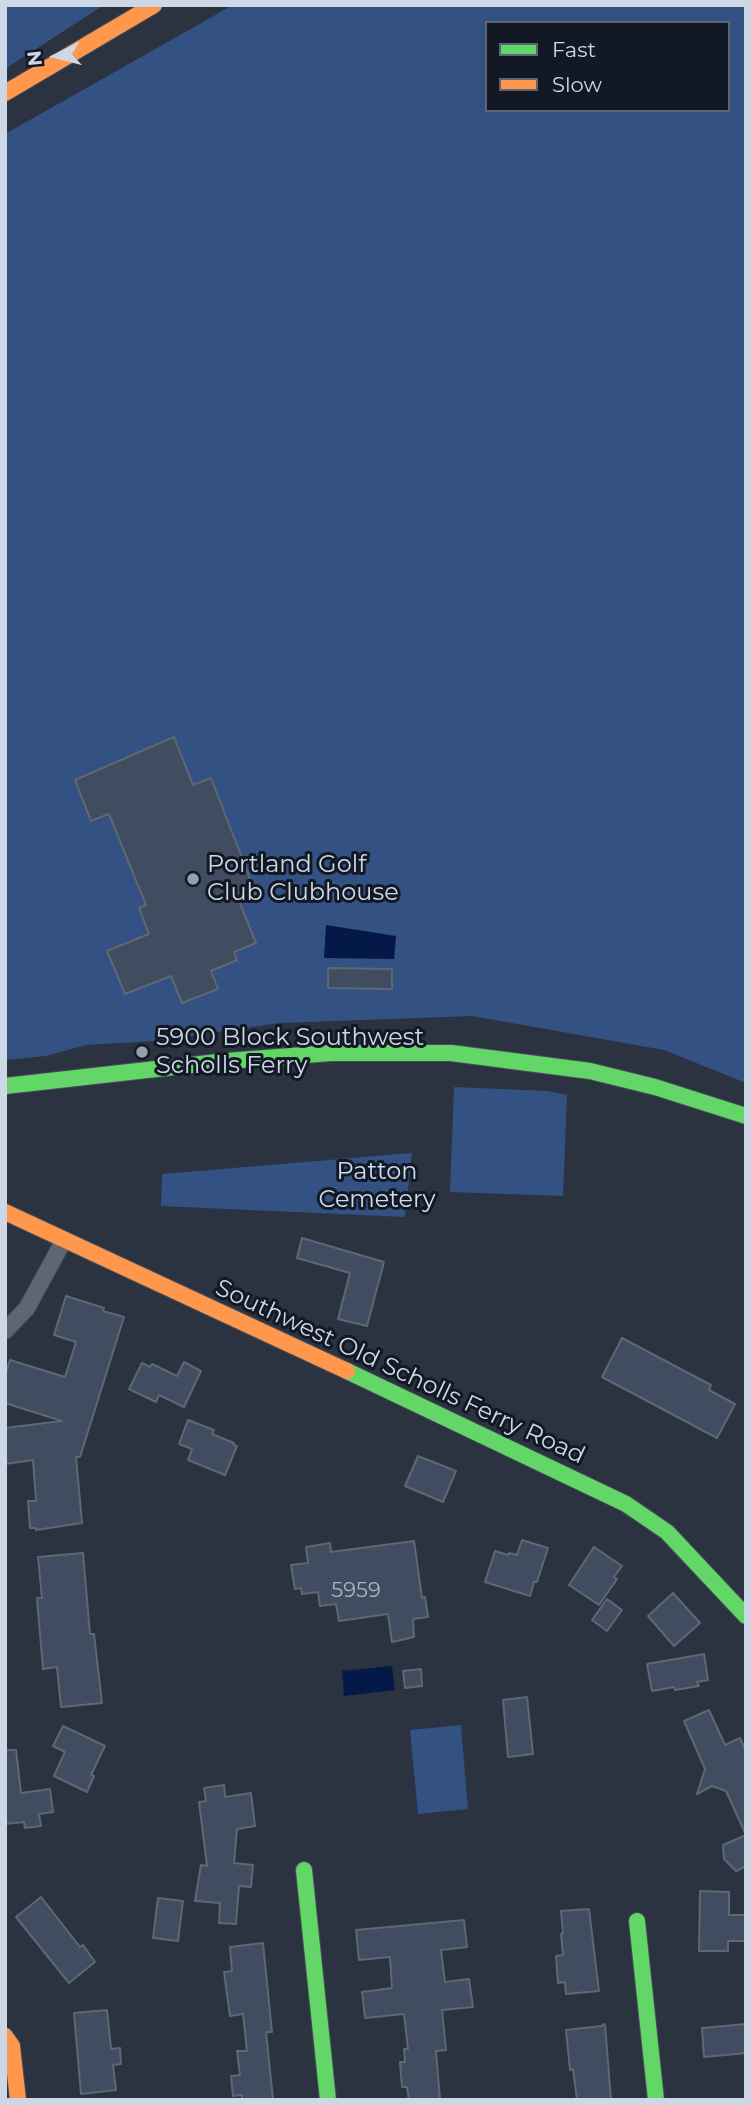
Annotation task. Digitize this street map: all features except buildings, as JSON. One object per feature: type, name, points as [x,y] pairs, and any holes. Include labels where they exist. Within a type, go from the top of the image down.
[{"type":"street","points":[[5,93],[154,5]]},
{"type":"street","points":[[5,1086],[227,1061],[331,1053],[451,1054],[590,1071],[655,1087],[746,1116]]},
{"type":"street","name":"Southwest Old Scholls Ferry Road","points":[[5,1212],[626,1504],[667,1532],[746,1616]]},
{"type":"street","points":[[5,1331],[27,1308],[64,1240]]},
{"type":"street","points":[[304,1870],[328,2100]]},
{"type":"street","points":[[637,1921],[656,2100]]},
{"type":"street","points":[[5,2036],[12,2046],[18,2100]]},
{"type":"green space","points":[[5,5],[104,5],[5,69]]},
{"type":"green space","points":[[233,5],[746,5],[746,1083],[664,1050],[472,1016],[280,1023],[156,1041],[86,1045],[46,1056],[5,1060],[5,134]]},
{"type":"green space","points":[[454,1087],[548,1091],[567,1095],[563,1196],[450,1192]]},
{"type":"green space","name":"Patton Cemetery","points":[[412,1153],[405,1217],[161,1206],[162,1174]]},
{"type":"green space","points":[[461,1725],[468,1809],[418,1814],[410,1730]]},
{"type":"shaded area","points":[[326,925],[396,936],[394,959],[324,958]]},
{"type":"shaded area","points":[[392,1666],[395,1690],[344,1696],[342,1671]]},
{"type":"traffic: fast","points":[[5,1086],[227,1061],[331,1053],[451,1053],[590,1071],[655,1087],[746,1116]]},
{"type":"traffic: fast","points":[[347,1371],[626,1504],[667,1532],[746,1616]]},
{"type":"traffic: fast","points":[[304,1870],[328,2100]]},
{"type":"traffic: fast","points":[[637,1921],[656,2100]]},
{"type":"traffic: slow","points":[[5,93],[154,5]]},
{"type":"traffic: slow","points":[[5,1212],[347,1371]]},
{"type":"traffic: slow","points":[[5,2036],[12,2046],[18,2100]]},
{"type":"place","name":"Portland Golf Club Clubhouse","points":[[193,879]]},
{"type":"place","name":"5900 Block Southwest Scholls Ferry","points":[[142,1052]]}]
